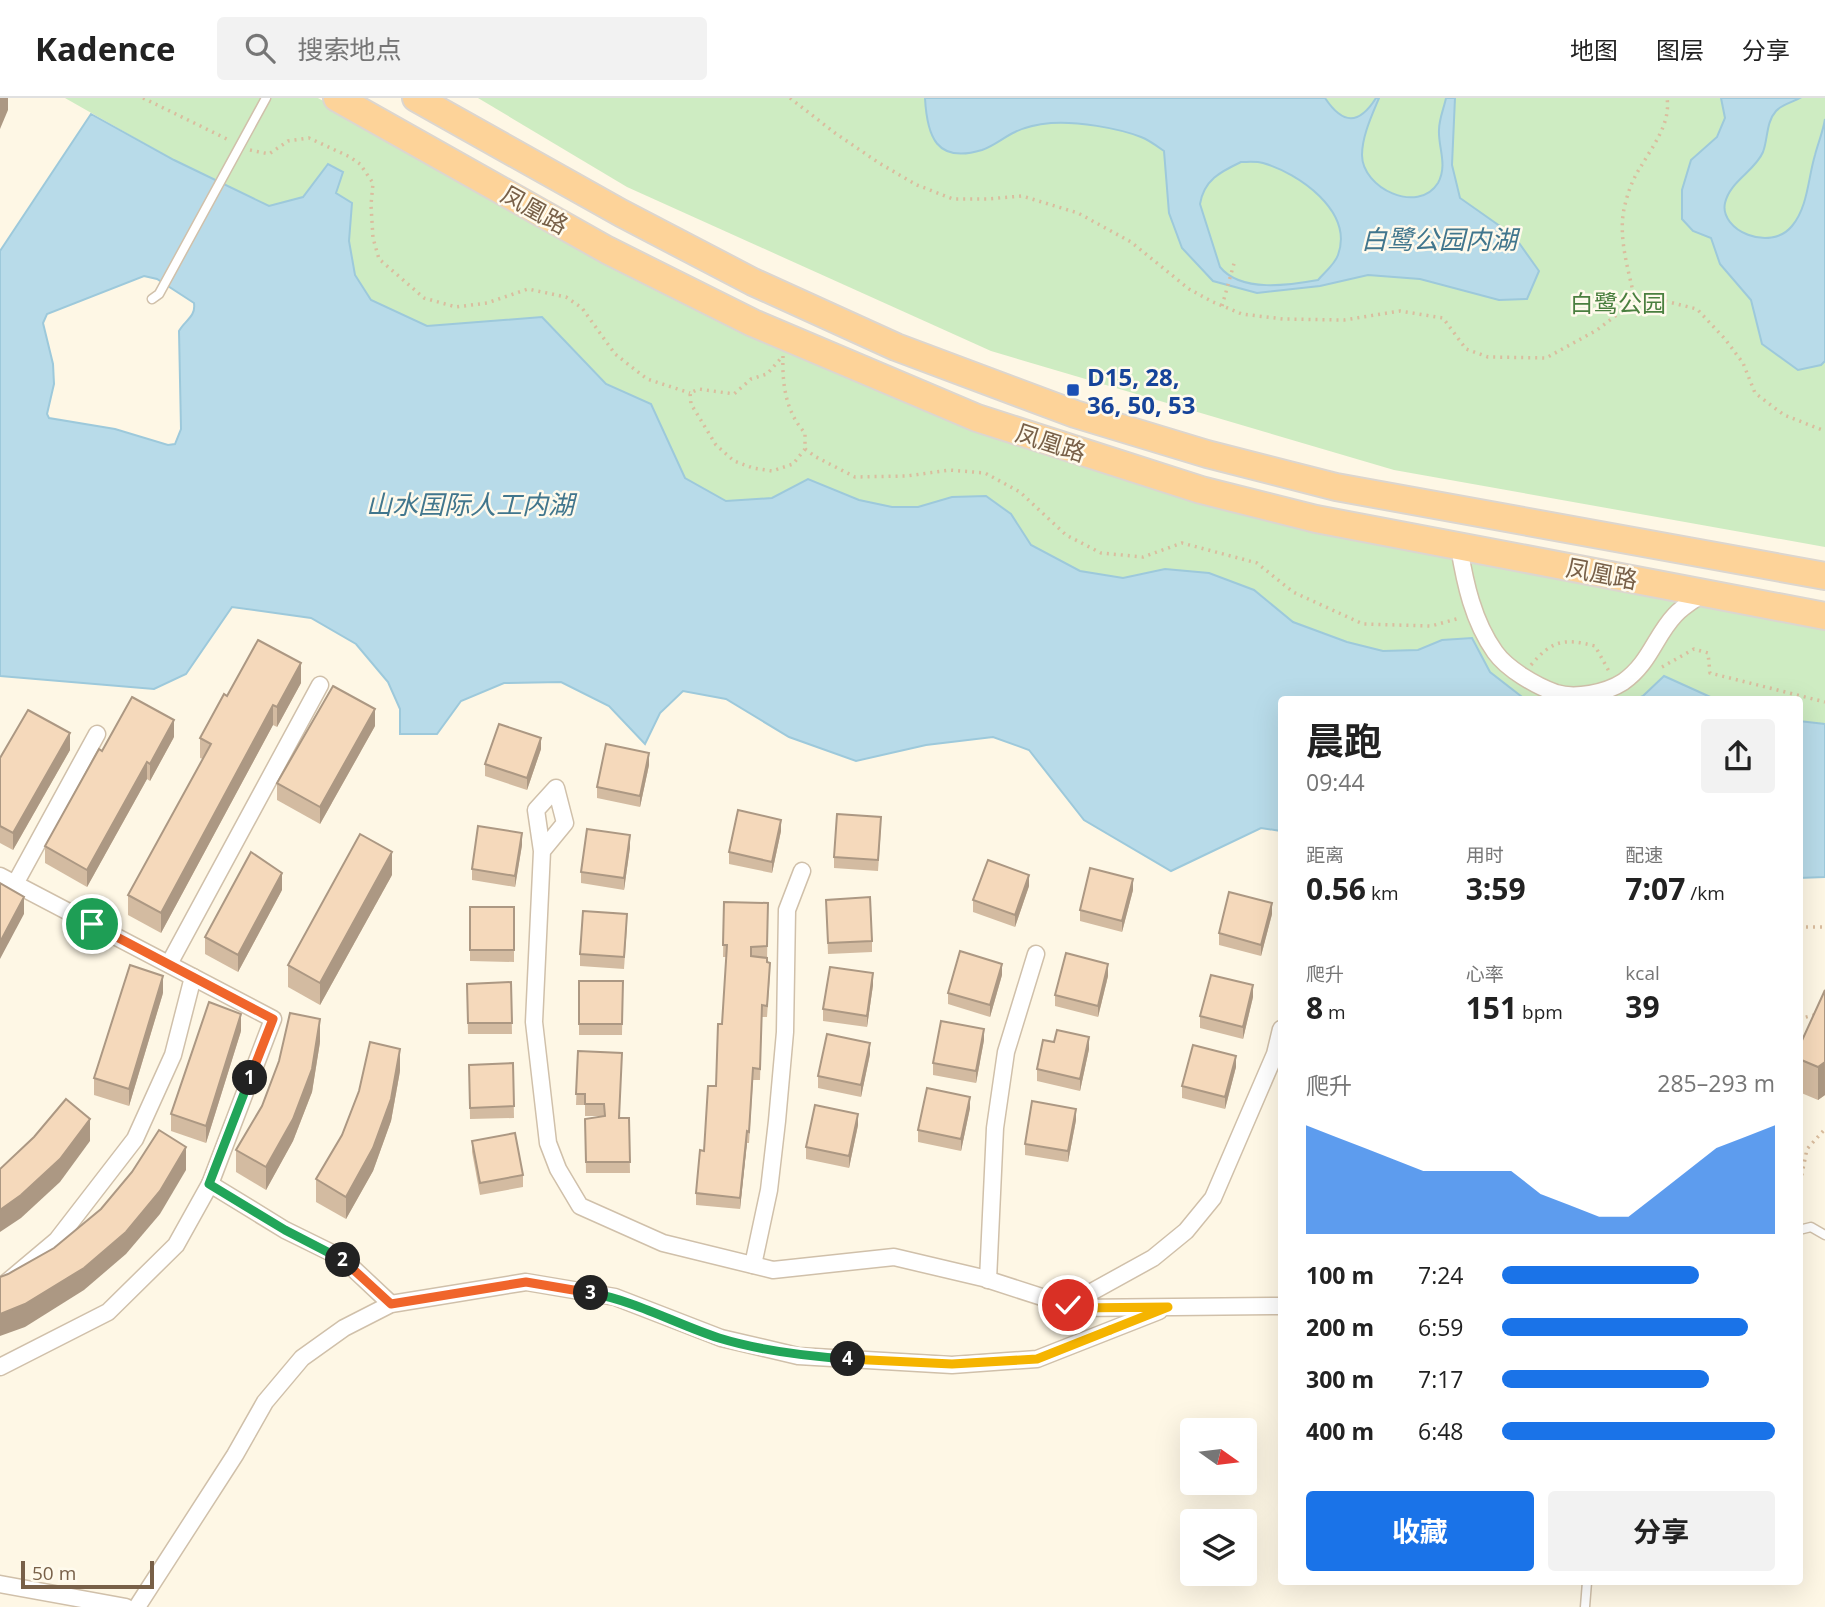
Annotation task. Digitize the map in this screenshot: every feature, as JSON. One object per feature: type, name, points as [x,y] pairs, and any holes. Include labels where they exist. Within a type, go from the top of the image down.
[{"type":"highway","name":"凤凰路","points":[[337,98],[607,250],[668,281],[753,323],[977,418],[1201,490],[1316,519],[1825,615]]},
{"type":"highway","name":"凤凰路","points":[[416,98],[621,213],[752,282],[895,347],[1075,414],[1207,454],[1336,487],[1825,576]]},
{"type":"street","points":[[1459,547],[1475,614],[1496,654],[1555,696]]},
{"type":"street","points":[[1566,696],[1608,690],[1618,685],[1643,663],[1673,617],[1704,593]]},
{"type":"street","points":[[169,964],[320,685]]},
{"type":"street","points":[[15,884],[97,734]]},
{"type":"street","points":[[542,851],[534,1021],[548,1143],[558,1169],[580,1206],[663,1243],[773,1270],[894,1257],[988,1280],[1076,1308],[1278,1306]]},
{"type":"street","points":[[752,1265],[769,1190],[777,1121],[785,1032],[788,909],[802,871]]},
{"type":"street","points":[[0,876],[273,1019],[209,1184],[176,1245],[108,1312],[0,1367]]},
{"type":"street","points":[[988,1280],[995,1129],[1006,1052],[1036,954]]},
{"type":"street","points":[[0,1287],[57,1240],[135,1139],[173,1055],[193,977]]},
{"type":"street","points":[[1068,1305],[1153,1258],[1186,1231],[1213,1198],[1278,1042]]},
{"type":"street","points":[[209,1184],[285,1230],[342,1258],[391,1304]]},
{"type":"street","points":[[137,1607],[235,1455],[265,1402],[302,1358],[344,1328],[391,1304],[526,1282],[615,1297],[721,1338],[798,1356],[952,1364],[1037,1359],[1168,1307]]},
{"type":"street","points":[[0,1584],[127,1607]]},
{"type":"lane","points":[[156,296],[266,98]]},
{"type":"lane","points":[[1803,1229],[1811,1227],[1825,1235]]},
{"type":"lane","points":[[1585,1607],[1587,1585]]},
{"type":"path","points":[[143,98],[255,153],[270,154],[288,141],[309,138],[360,164],[373,183],[373,238],[380,259],[424,298],[456,307],[487,303],[528,289],[566,297],[582,308],[615,354],[647,379],[690,393],[699,389],[734,394],[751,379],[767,374],[783,356],[782,383],[795,422],[806,433],[806,449],[793,464],[772,471],[734,461],[716,445],[691,404],[690,393]]},
{"type":"path","points":[[790,98],[846,141],[918,185],[953,199],[1022,196],[1078,213],[1131,242],[1189,289],[1242,314],[1283,319],[1344,320],[1400,311],[1443,318],[1466,349],[1488,357],[1546,358],[1597,330],[1635,301],[1664,301],[1697,309],[1743,363],[1755,393],[1784,415],[1825,431]]},
{"type":"path","points":[[1635,301],[1625,257],[1623,210],[1639,168],[1653,150],[1662,129],[1668,105],[1667,98]]},
{"type":"path","points":[[1222,306],[1235,260]]},
{"type":"path","points":[[806,449],[855,477],[907,476],[949,470],[985,473],[1020,492],[1066,535],[1101,553],[1143,557],[1182,543],[1256,563],[1293,592],[1363,624],[1430,626],[1475,614]]},
{"type":"path","points":[[1523,675],[1552,644],[1578,642],[1595,646],[1618,685]]},
{"type":"path","points":[[1656,673],[1665,664],[1694,649],[1708,653],[1710,673],[1801,696]]},
{"type":"path","points":[[1803,696],[1825,702]]},
{"type":"path","points":[[1803,927],[1825,928]]},
{"type":"path","points":[[1803,1018],[1825,1012]]},
{"type":"path","points":[[1803,1169],[1807,1149],[1825,1129]]},
{"type":"green space","points":[[65,98],[318,98],[596,256],[787,349],[1316,529],[1461,561],[1825,628],[1825,724],[1803,721],[1803,696],[1708,696],[1664,676],[1643,696],[1521,696],[1490,672],[1472,638],[1443,640],[1418,650],[1383,651],[1347,642],[1293,622],[1254,590],[1165,569],[1123,578],[1080,571],[1031,545],[1011,514],[952,497],[918,507],[892,507],[859,500],[808,479],[772,498],[726,501],[685,478],[651,404],[606,384],[542,317],[427,326],[371,300],[355,275],[349,241],[352,203],[336,193],[343,172],[328,165],[303,197],[269,206],[174,160]]},
{"type":"green space","name":"白鹭公园","points":[[478,98],[1825,98],[1825,547],[1394,470],[991,351],[627,187]]},
{"type":"water","name":"白鹭公园内湖","points":[[925,98],[1325,98],[1338,113],[1351,118],[1363,113],[1379,98],[1364,140],[1364,167],[1381,187],[1405,197],[1418,197],[1429,192],[1441,176],[1440,122],[1446,98],[1455,98],[1452,165],[1460,198],[1514,236],[1539,271],[1527,299],[1499,300],[1420,279],[1368,275],[1320,286],[1257,293],[1213,281],[1182,248],[1169,213],[1164,151],[1147,140],[1097,126],[1051,123],[1019,130],[982,150],[954,153],[937,144],[926,112]],"holes":[[[1241,162],[1263,163],[1292,175],[1320,196],[1331,209],[1338,223],[1341,239],[1338,255],[1318,280],[1280,285],[1253,284],[1240,281],[1220,267],[1200,204],[1209,183],[1226,169]]]},
{"type":"water","points":[[1721,98],[1800,98],[1781,107],[1773,115],[1763,152],[1732,188],[1725,203],[1725,213],[1730,222],[1748,235],[1760,238],[1783,234],[1797,218],[1804,201],[1825,119],[1825,361],[1821,365],[1798,370],[1762,344],[1751,300],[1720,264],[1711,238],[1693,231],[1682,219],[1682,190],[1691,160],[1717,137],[1725,118]]},
{"type":"water","name":"山水国际人工内湖","points":[[91,114],[174,160],[269,206],[303,197],[328,164],[343,172],[336,193],[352,203],[349,241],[355,275],[371,300],[427,326],[542,317],[606,384],[651,404],[685,478],[726,501],[772,498],[808,479],[859,500],[892,507],[918,507],[952,497],[986,496],[1011,514],[1031,545],[1080,571],[1123,578],[1165,569],[1209,573],[1254,590],[1293,622],[1347,642],[1383,651],[1418,650],[1442,640],[1472,638],[1490,672],[1521,696],[1278,696],[1278,831],[1261,828],[1171,871],[1084,820],[1029,750],[993,737],[926,745],[856,761],[789,737],[726,699],[683,691],[660,713],[645,744],[609,706],[561,682],[504,683],[461,701],[437,734],[400,734],[400,709],[388,682],[356,644],[311,618],[232,607],[186,674],[154,689],[0,676],[0,251]],"holes":[[[144,276],[157,279],[194,303],[192,315],[179,331],[181,429],[175,444],[168,445],[115,429],[49,418],[47,414],[54,384],[53,364],[43,323],[47,314]]]},
{"type":"water","points":[[1664,676],[1708,696],[1643,696]]},
{"type":"water","points":[[1803,721],[1825,724],[1825,877],[1803,878]]},
{"type":"building","points":[[258,640],[301,663],[277,707],[273,705],[161,913],[128,895],[211,744],[200,738]]},
{"type":"building","points":[[333,686],[375,709],[320,807],[277,783]]},
{"type":"building","points":[[132,697],[174,720],[150,764],[147,762],[87,870],[45,846],[99,749],[102,751]]},
{"type":"building","points":[[28,710],[70,733],[13,833],[0,826],[0,758]]},
{"type":"building","points":[[499,724],[541,738],[527,778],[485,764]]},
{"type":"building","points":[[606,744],[649,753],[640,796],[597,787]]},
{"type":"building","points":[[738,810],[781,820],[772,862],[729,852]]},
{"type":"building","points":[[837,814],[881,817],[878,860],[834,857]]},
{"type":"building","points":[[478,826],[522,833],[515,876],[472,869]]},
{"type":"building","points":[[587,829],[630,835],[624,878],[581,872]]},
{"type":"building","points":[[360,834],[392,852],[320,983],[288,965]]},
{"type":"building","points":[[251,852],[282,873],[238,955],[205,937]]},
{"type":"building","points":[[988,860],[1029,875],[1015,915],[973,900]]},
{"type":"building","points":[[1090,868],[1133,879],[1122,921],[1080,910]]},
{"type":"building","points":[[0,883],[24,897],[0,942]]},
{"type":"building","points":[[1229,892],[1272,903],[1261,945],[1219,933]]},
{"type":"building","points":[[870,897],[872,941],[828,943],[826,900]]},
{"type":"building","points":[[724,902],[768,903],[767,946],[751,947],[751,956],[767,958],[770,963],[767,1006],[762,1005],[760,1069],[753,1068],[749,1132],[747,1131],[740,1198],[696,1193],[700,1150],[704,1151],[708,1086],[716,1086],[718,1024],[722,1024],[727,945],[723,945]]},
{"type":"building","points":[[470,907],[514,907],[514,950],[470,950]]},
{"type":"building","points":[[583,911],[627,914],[624,957],[580,954]]},
{"type":"building","points":[[960,951],[1002,964],[990,1005],[948,993]]},
{"type":"building","points":[[1066,953],[1108,964],[1098,1006],[1055,995]]},
{"type":"building","points":[[130,965],[163,976],[129,1089],[94,1078]]},
{"type":"building","points":[[830,967],[873,973],[867,1016],[823,1009]]},
{"type":"building","points":[[1211,975],[1253,985],[1243,1027],[1200,1016]]},
{"type":"building","points":[[579,981],[623,981],[622,1024],[579,1024]]},
{"type":"building","points":[[511,982],[512,1023],[468,1023],[467,984]]},
{"type":"building","points":[[1825,990],[1825,1062],[1818,1067],[1803,1061],[1803,1038]]},
{"type":"building","points":[[209,1002],[241,1014],[206,1126],[171,1114]]},
{"type":"building","points":[[290,1013],[320,1019],[312,1069],[293,1119],[266,1167],[236,1150],[262,1106],[279,1061]]},
{"type":"building","points":[[941,1021],[984,1029],[976,1071],[933,1063]]},
{"type":"building","points":[[1057,1030],[1089,1037],[1080,1079],[1037,1069],[1043,1040],[1054,1042]]},
{"type":"building","points":[[827,1034],[870,1043],[861,1085],[818,1076]]},
{"type":"building","points":[[370,1042],[400,1049],[391,1099],[373,1148],[346,1197],[316,1179],[342,1135],[359,1091]]},
{"type":"building","points":[[1193,1045],[1236,1056],[1225,1097],[1182,1086]]},
{"type":"building","points":[[578,1051],[622,1053],[619,1118],[629,1118],[630,1162],[586,1162],[585,1119],[605,1116],[604,1104],[585,1104],[585,1094],[576,1094]]},
{"type":"building","points":[[513,1063],[514,1106],[470,1108],[469,1065]]},
{"type":"building","points":[[927,1088],[970,1097],[961,1139],[918,1130]]},
{"type":"building","points":[[66,1099],[90,1119],[60,1159],[21,1195],[0,1210],[0,1169],[34,1137]]},
{"type":"building","points":[[1032,1101],[1076,1109],[1068,1151],[1025,1144]]},
{"type":"building","points":[[815,1105],[858,1114],[849,1156],[806,1147]]},
{"type":"building","points":[[159,1130],[186,1147],[160,1191],[126,1232],[84,1268],[25,1304],[0,1314],[0,1277],[54,1248],[101,1209],[132,1172]]},
{"type":"building","points":[[515,1133],[523,1175],[480,1183],[472,1141]]},
{"type":"place","name":"D15, 28, 36, 50, 53","points":[[1073,390]]},
{"type":"route","points":[[92,924],[273,1019],[209,1184],[285,1230],[342,1258],[391,1304],[526,1282],[615,1297],[721,1338],[798,1356],[952,1364],[1037,1359],[1168,1307],[1076,1308],[1068,1305]]}]
